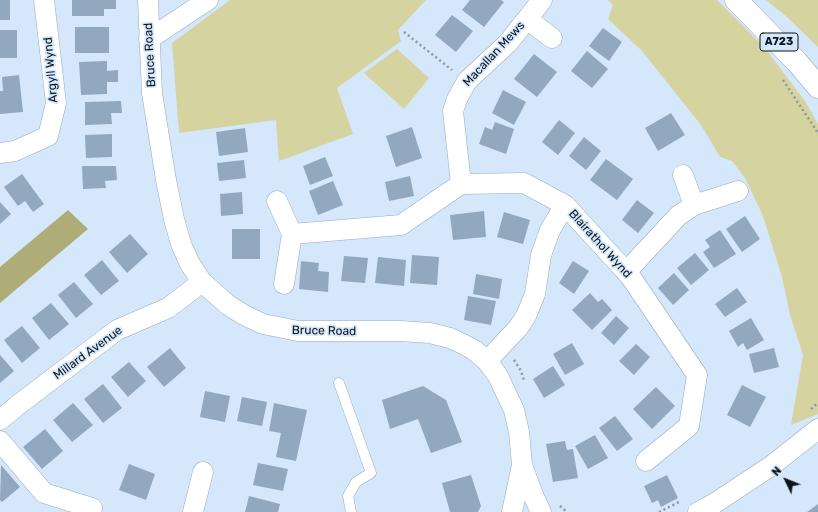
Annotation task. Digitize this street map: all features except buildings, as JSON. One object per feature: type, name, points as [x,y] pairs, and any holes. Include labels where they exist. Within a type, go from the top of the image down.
[{"type":"main road","name":"A723","points":[[736,0],[788,52],[818,87]]},
{"type":"street","name":"Argyll Wynd","points":[[0,153],[15,151],[48,136],[56,103],[44,0]]},
{"type":"street","name":"Bruce Road","points":[[148,0],[152,93],[158,137],[181,244],[190,264],[202,282],[228,305],[263,324],[298,331],[400,331],[430,333],[450,338],[463,344],[487,361],[498,376],[514,410],[519,432],[522,465],[541,512]]},
{"type":"street","points":[[149,39],[208,0]]},
{"type":"street","name":"Macallan Mews","points":[[461,184],[453,111],[457,99],[467,81],[508,43],[542,0]]},
{"type":"street","name":"Macallan Mews","points":[[527,19],[552,38]]},
{"type":"street","points":[[683,175],[694,205]]},
{"type":"street","name":"Blairathol Wynd","points":[[461,184],[524,183],[565,205],[630,276],[697,375],[689,426],[646,461]]},
{"type":"street","points":[[292,234],[401,225],[461,184]]},
{"type":"street","points":[[626,272],[678,216],[694,205],[738,191]]},
{"type":"street","points":[[277,201],[292,234],[284,284]]},
{"type":"street","points":[[487,361],[518,328],[526,316],[535,294],[541,254],[550,230],[565,205]]},
{"type":"street","name":"Millard Avenue","points":[[0,420],[117,330],[168,308],[202,282]]},
{"type":"street","points":[[698,512],[715,503],[770,466],[818,429]]},
{"type":"street","points":[[0,441],[44,493],[92,508]]},
{"type":"street","name":"Bruce Road","points":[[512,512],[522,465]]},
{"type":"street","points":[[193,512],[203,472]]},
{"type":"lane","points":[[339,383],[371,472],[356,482],[348,496],[351,512]]},
{"type":"path","points":[[404,32],[467,81]]},
{"type":"green space","points":[[230,0],[426,0],[398,30],[401,41],[337,88],[353,134],[279,161],[276,120],[179,133],[172,43]]},
{"type":"green space","points":[[608,0],[717,0],[764,47],[805,101],[818,124],[818,414],[791,425],[803,355],[790,315],[782,277],[763,216],[745,178],[732,161],[720,157],[701,125],[642,51],[608,19],[613,5]]},
{"type":"green space","points":[[766,0],[818,0],[818,47],[787,17]]},
{"type":"green space","points":[[397,49],[429,78],[404,109],[364,73]]},
{"type":"shaded area","points":[[68,210],[88,229],[0,303],[0,267]]}]
